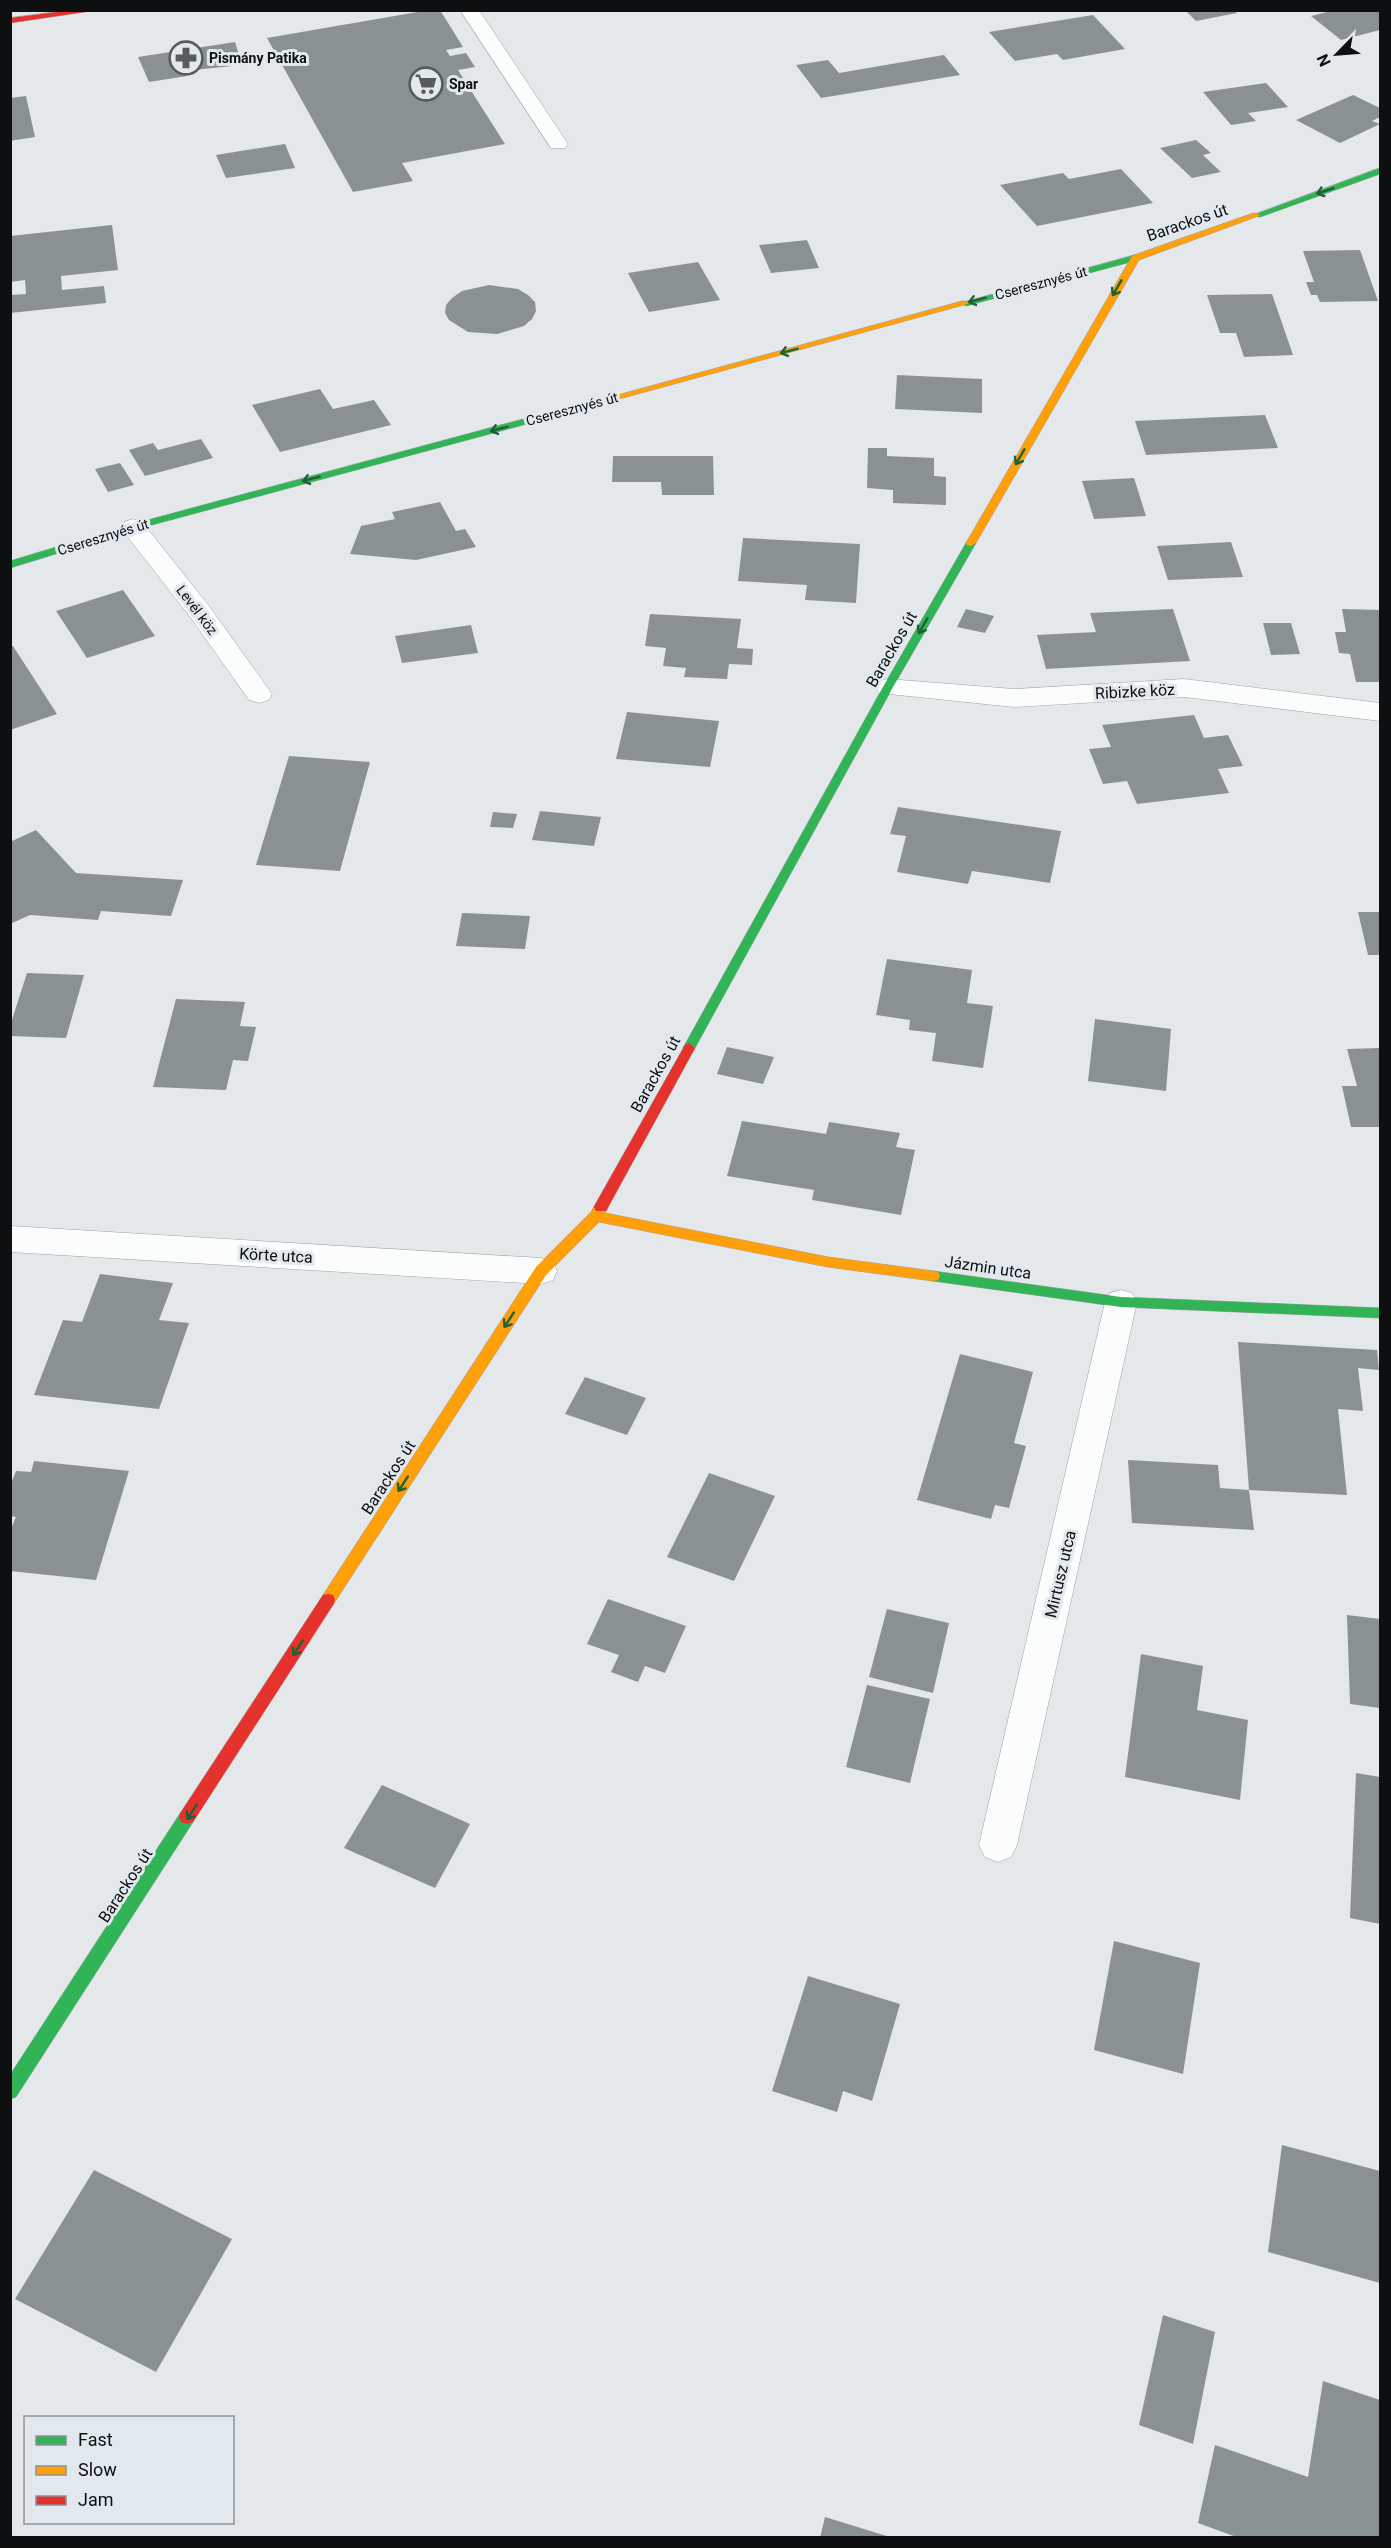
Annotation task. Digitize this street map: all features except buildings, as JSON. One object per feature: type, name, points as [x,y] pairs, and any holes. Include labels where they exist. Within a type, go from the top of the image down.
[{"type":"street","points":[[10,21],[94,10]]},
{"type":"street","name":"Barackos út","points":[[10,2091],[25,2048],[541,1271],[596,1216],[888,687],[1135,258],[1380,171]]},
{"type":"street","name":"Cseresznyés út","points":[[10,565],[133,527],[1135,258]]},
{"type":"street","name":"Levél köz","points":[[133,527],[200,612],[259,694]]},
{"type":"street","name":"Ribizke köz","points":[[888,687],[1014,698],[1184,688],[1380,712]]},
{"type":"street","name":"Jázmin utca","points":[[596,1216],[828,1262],[1121,1302],[1380,1313]]},
{"type":"street","name":"Körte utca","points":[[10,1239],[541,1271]]},
{"type":"lane","points":[[469,10],[558,144]]},
{"type":"lane","name":"Mirtusz utca","points":[[998,1845],[1121,1302]]},
{"type":"traffic: fast","points":[[1257,215],[1380,171]]},
{"type":"traffic: fast","points":[[966,303],[1135,258]]},
{"type":"traffic: fast","points":[[10,565],[133,527],[583,406]]},
{"type":"traffic: fast","points":[[689,1048],[888,687],[971,543]]},
{"type":"traffic: fast","points":[[933,1276],[1121,1302],[1380,1313]]},
{"type":"traffic: fast","points":[[10,2091],[187,1817]]},
{"type":"traffic: slow","points":[[971,543],[1135,258],[1257,215]]},
{"type":"traffic: slow","points":[[583,406],[966,303]]},
{"type":"traffic: slow","points":[[328,1600],[541,1271],[596,1216],[601,1207]]},
{"type":"traffic: slow","points":[[596,1216],[828,1262],[933,1276]]},
{"type":"traffic: jam","points":[[10,21],[94,10]]},
{"type":"traffic: jam","points":[[601,1207],[689,1048]]},
{"type":"traffic: jam","points":[[187,1817],[328,1600]]},
{"type":"place","name":"Pismány Patika","points":[[186,58]]},
{"type":"place","name":"Spar","points":[[426,84]]}]
